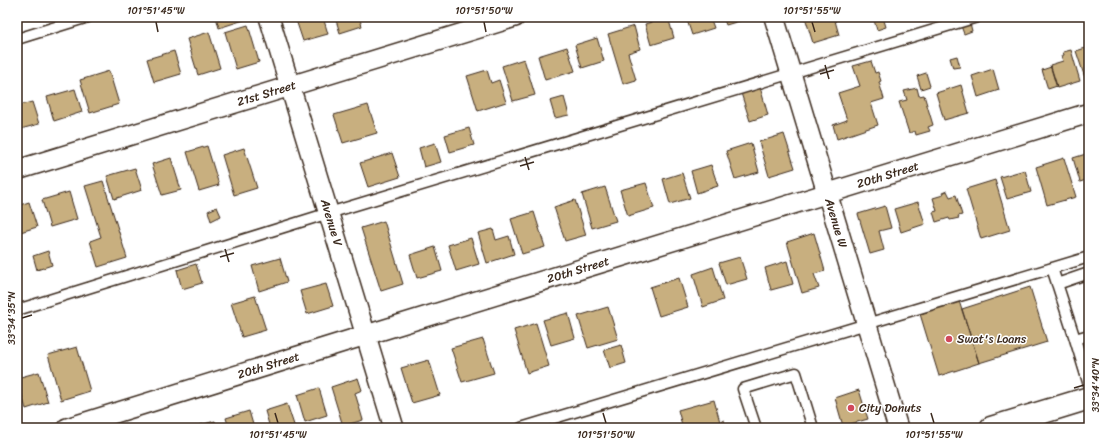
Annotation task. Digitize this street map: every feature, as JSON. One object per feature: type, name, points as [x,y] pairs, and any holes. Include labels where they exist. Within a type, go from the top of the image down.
[{"type":"main road","points":[[991,428],[1089,398]]},
{"type":"street","name":"Avenue V","points":[[269,17],[394,428]]},
{"type":"street","name":"21st Street","points":[[17,170],[515,17]]},
{"type":"street","name":"Avenue W","points":[[774,17],[898,428]]},
{"type":"street","name":"20th Street","points":[[67,428],[1089,113]]},
{"type":"lane","points":[[17,39],[88,17]]},
{"type":"lane","points":[[17,310],[329,213],[977,17]]},
{"type":"lane","points":[[522,428],[866,323],[1089,257]]},
{"type":"lane","points":[[1052,268],[1089,385]]},
{"type":"lane","points":[[1057,284],[1089,273]]},
{"type":"lane","points":[[1075,339],[1089,335]]},
{"type":"lane","points":[[756,428],[743,389],[796,373],[813,428]]},
{"type":"building","points":[[216,17],[250,17],[250,18],[219,28]]},
{"type":"building","points":[[295,17],[323,17],[328,34],[303,41]]},
{"type":"building","points":[[335,17],[359,17],[362,26],[340,33]]},
{"type":"building","points":[[668,17],[674,38],[651,45],[645,24]]},
{"type":"building","points":[[686,17],[710,17],[714,28],[692,35]]},
{"type":"building","points":[[723,17],[745,17],[746,19],[726,25]]},
{"type":"building","points":[[805,17],[834,17],[839,35],[813,43]]},
{"type":"building","points":[[873,17],[883,17],[886,27],[877,30]]},
{"type":"building","points":[[970,23],[972,31],[964,34],[961,26]]},
{"type":"building","points":[[248,25],[259,62],[236,69],[225,32]]},
{"type":"building","points":[[634,26],[640,49],[628,53],[636,80],[623,84],[608,34]]},
{"type":"building","points":[[209,32],[220,68],[198,75],[187,39]]},
{"type":"building","points":[[597,38],[604,61],[582,68],[575,45]]},
{"type":"building","points":[[567,47],[575,71],[545,80],[538,56]]},
{"type":"building","points":[[1089,47],[1089,83],[1087,84],[1076,51]]},
{"type":"building","points":[[1071,50],[1080,81],[1057,88],[1050,65],[1063,61],[1061,56],[1064,55],[1063,52]]},
{"type":"building","points":[[174,51],[181,74],[154,82],[147,59]]},
{"type":"building","points":[[957,56],[960,67],[953,68],[950,58]]},
{"type":"building","points":[[524,59],[535,95],[513,101],[502,66]]},
{"type":"building","points":[[871,61],[875,73],[878,72],[884,99],[871,103],[878,125],[837,139],[833,125],[847,120],[838,93],[860,86],[853,66]]},
{"type":"building","points":[[1051,67],[1057,86],[1048,89],[1042,70]]},
{"type":"building","points":[[993,69],[999,90],[978,97],[972,76]]},
{"type":"building","points":[[487,70],[491,83],[499,80],[506,102],[478,111],[467,76]]},
{"type":"building","points":[[109,71],[119,104],[90,113],[80,80]]},
{"type":"building","points":[[926,73],[930,86],[921,89],[917,76]]},
{"type":"building","points":[[961,85],[969,113],[944,120],[936,93]]},
{"type":"building","points":[[760,87],[768,115],[750,121],[741,93]]},
{"type":"building","points":[[917,88],[919,96],[924,95],[933,125],[928,127],[930,131],[916,135],[915,131],[909,133],[899,102],[907,100],[904,91]]},
{"type":"building","points":[[75,89],[82,112],[54,121],[47,97]]},
{"type":"building","points":[[564,97],[569,115],[555,118],[550,101]]},
{"type":"building","points":[[32,102],[39,124],[17,130],[17,106]]},
{"type":"building","points":[[368,105],[377,133],[343,143],[334,115]]},
{"type":"building","points":[[469,128],[474,145],[450,152],[445,135]]},
{"type":"building","points":[[784,134],[795,168],[769,176],[759,142]]},
{"type":"building","points":[[435,143],[441,162],[424,167],[419,148]]},
{"type":"building","points":[[751,143],[759,172],[735,179],[726,151]]},
{"type":"building","points":[[207,146],[219,185],[199,191],[187,152]]},
{"type":"building","points":[[244,148],[257,188],[234,195],[222,155]]},
{"type":"building","points":[[392,153],[400,177],[368,187],[360,163]]},
{"type":"building","points":[[1089,153],[1089,179],[1080,182],[1073,158]]},
{"type":"building","points":[[171,158],[181,190],[162,195],[152,164]]},
{"type":"building","points":[[1064,158],[1076,197],[1047,205],[1036,167]]},
{"type":"building","points":[[711,165],[718,186],[697,193],[691,171]]},
{"type":"building","points":[[135,168],[142,190],[114,199],[107,176]]},
{"type":"building","points":[[1025,170],[1031,192],[1007,199],[1000,177]]},
{"type":"building","points":[[682,173],[690,198],[670,204],[663,179]]},
{"type":"building","points":[[995,180],[1010,230],[981,239],[966,189]]},
{"type":"building","points":[[103,181],[127,258],[98,267],[90,241],[101,237],[85,186]]},
{"type":"building","points":[[646,183],[654,208],[628,216],[620,190]]},
{"type":"building","points":[[605,187],[616,221],[592,228],[582,194]]},
{"type":"building","points":[[947,191],[950,197],[956,195],[962,215],[958,216],[959,218],[950,220],[949,218],[936,222],[933,212],[937,211],[933,198],[943,195],[942,193]]},
{"type":"building","points":[[69,192],[77,219],[50,227],[42,200]]},
{"type":"building","points":[[575,200],[586,235],[565,241],[554,207]]},
{"type":"building","points":[[29,202],[37,227],[17,233],[17,206]]},
{"type":"building","points":[[918,202],[925,224],[901,232],[894,209]]},
{"type":"building","points":[[885,206],[891,228],[879,231],[884,250],[870,254],[858,214]]},
{"type":"building","points":[[217,207],[221,216],[211,221],[208,211]]},
{"type":"building","points":[[534,212],[545,247],[522,254],[511,219]]},
{"type":"building","points":[[384,221],[403,284],[381,291],[361,228]]},
{"type":"building","points":[[493,229],[496,240],[509,236],[514,254],[487,263],[478,233]]},
{"type":"building","points":[[814,233],[825,271],[814,274],[819,288],[802,293],[787,242]]},
{"type":"building","points":[[471,238],[479,264],[456,271],[448,245]]},
{"type":"building","points":[[435,247],[442,271],[417,278],[410,255]]},
{"type":"building","points":[[48,251],[52,265],[37,270],[33,256]]},
{"type":"building","points":[[740,257],[747,279],[726,285],[719,263]]},
{"type":"building","points":[[280,258],[287,282],[259,291],[252,266]]},
{"type":"building","points":[[787,261],[793,284],[771,290],[765,268]]},
{"type":"building","points":[[196,264],[202,283],[182,289],[177,270]]},
{"type":"building","points":[[713,267],[723,300],[703,307],[693,274]]},
{"type":"building","points":[[679,278],[688,307],[659,316],[650,287]]},
{"type":"building","points":[[326,284],[333,306],[307,314],[300,291]]},
{"type":"building","points":[[1030,287],[1047,342],[979,363],[962,309]]},
{"type":"building","points":[[255,296],[266,330],[242,337],[231,303]]},
{"type":"building","name":"Swat's Loans","points":[[959,301],[979,363],[939,376],[920,314]]},
{"type":"building","points":[[608,307],[618,339],[588,348],[578,316]]},
{"type":"building","points":[[568,313],[575,338],[551,345],[543,320]]},
{"type":"building","points":[[536,323],[549,366],[527,373],[514,330]]},
{"type":"building","points":[[483,339],[494,373],[462,382],[451,348]]},
{"type":"building","points":[[621,345],[626,363],[610,368],[604,350]]},
{"type":"building","points":[[77,347],[90,391],[61,400],[48,355]]},
{"type":"building","points":[[429,360],[440,395],[412,403],[401,368]]},
{"type":"building","points":[[39,372],[48,402],[26,409],[17,378]]},
{"type":"building","points":[[358,378],[362,390],[355,393],[363,420],[343,426],[331,387]]},
{"type":"building","points":[[319,388],[327,415],[305,422],[297,395]]},
{"type":"building","name":"City Donuts","points":[[859,390],[868,419],[843,426],[835,398]]},
{"type":"building","points":[[714,400],[720,422],[724,420],[726,428],[672,428],[682,425],[678,410]]},
{"type":"building","points":[[287,404],[295,428],[270,428],[265,411]]},
{"type":"building","points":[[249,411],[254,428],[229,428],[226,418]]},
{"type":"building","points":[[215,421],[217,428],[193,428],[193,427]]},
{"type":"place","name":"Swat's Loans","points":[[949,339]]},
{"type":"place","name":"City Donuts","points":[[851,408]]}]
